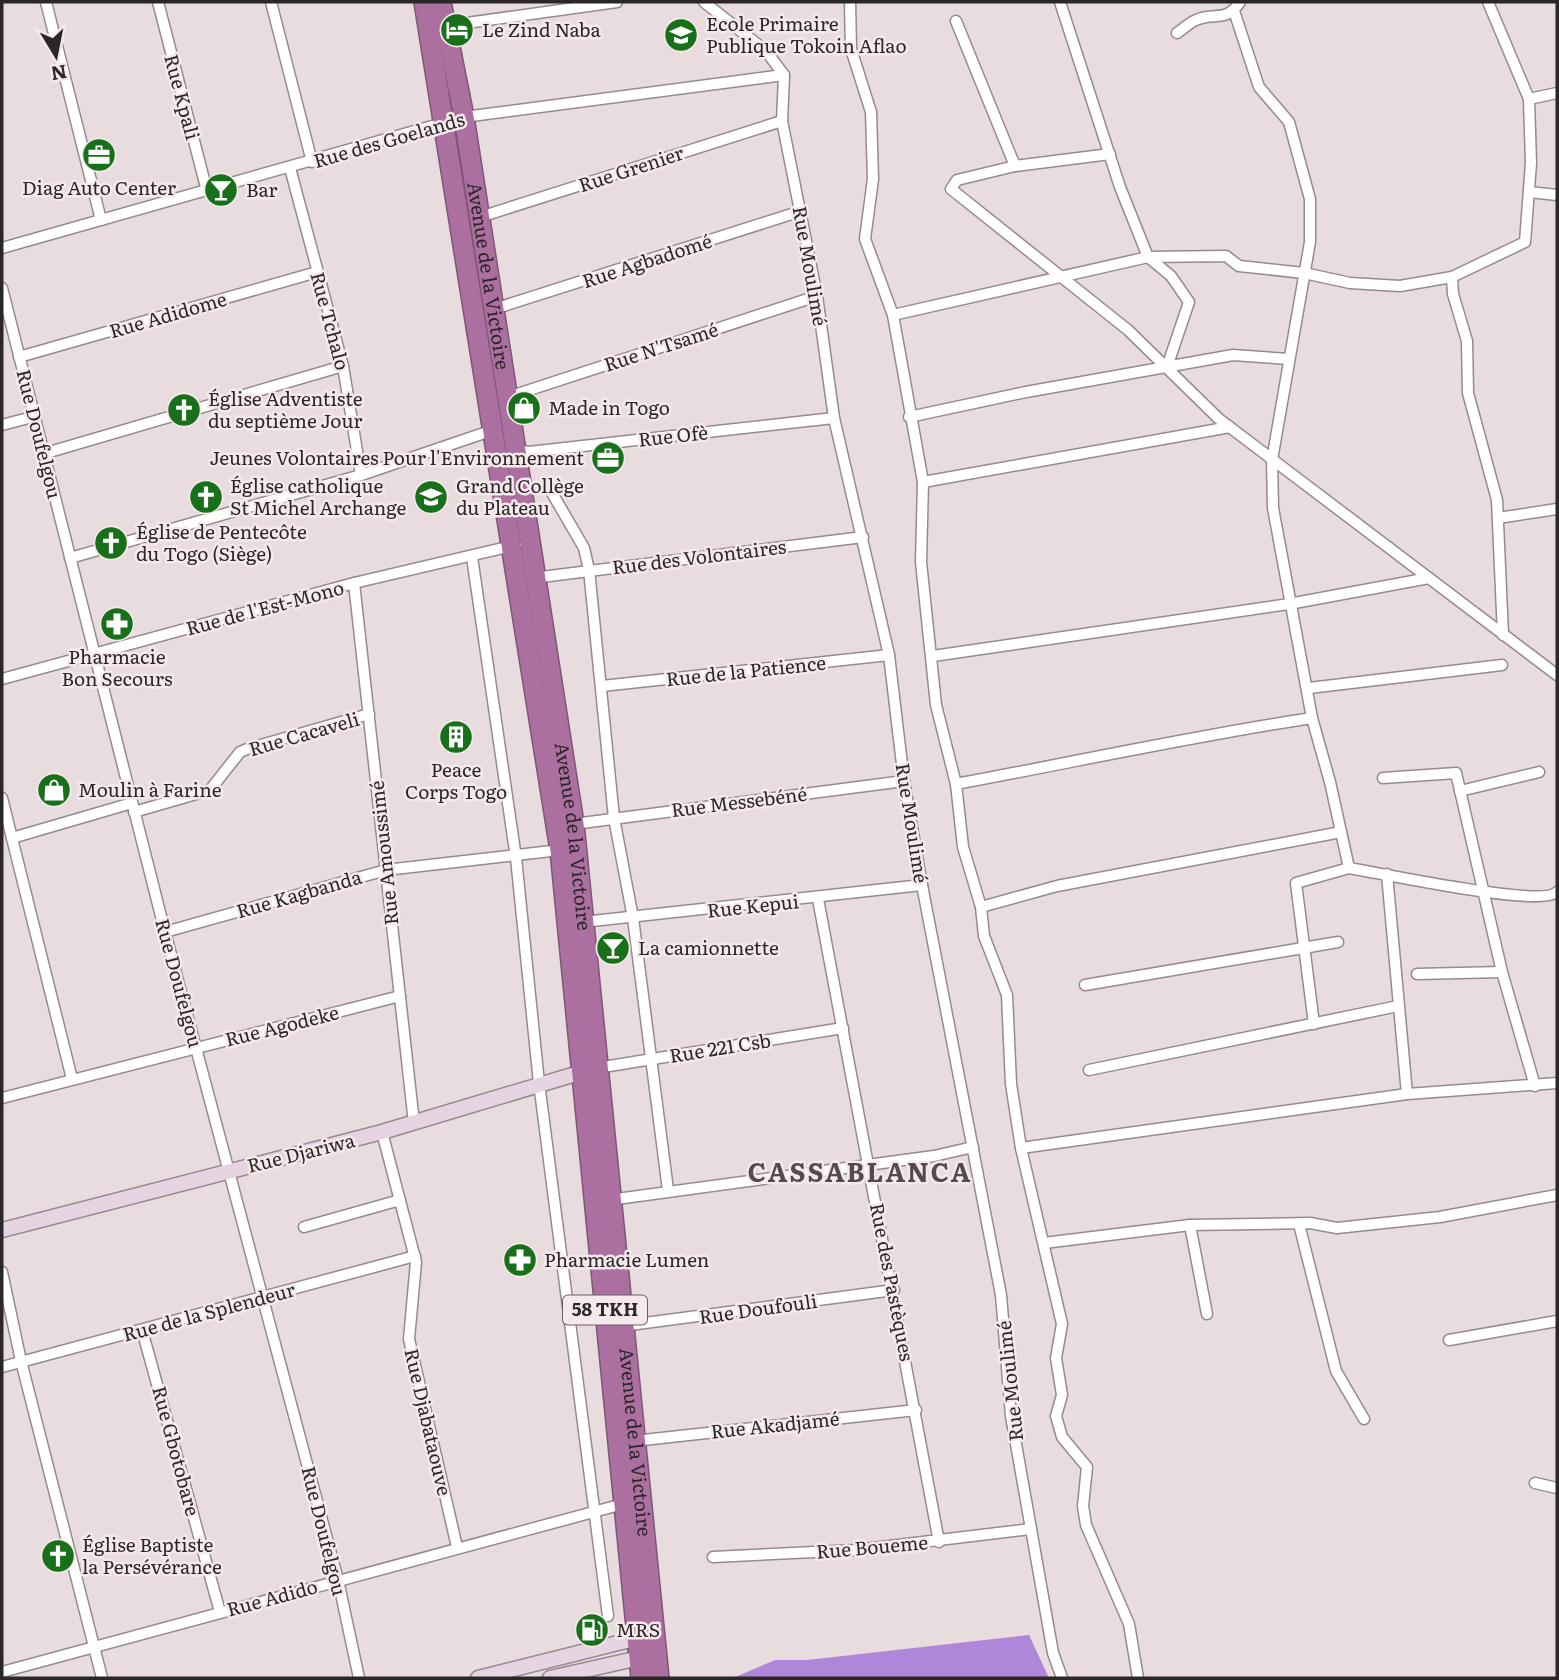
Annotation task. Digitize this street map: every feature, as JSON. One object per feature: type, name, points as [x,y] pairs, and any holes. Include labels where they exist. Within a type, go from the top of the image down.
[{"type":"highway","name":"Avenue de la Victoire","points":[[424,2],[441,122],[479,333],[493,430],[521,544],[573,824],[583,922],[589,1070],[623,1504],[646,1646],[659,1678]]},
{"type":"highway","name":"Avenue de la Victoire","points":[[441,2],[464,117],[494,310],[513,449],[521,544]]},
{"type":"highway","name":"Avenue de la Victoire","points":[[527,580],[589,1070],[609,1200],[634,1441],[646,1646],[641,1678]]},
{"type":"street","points":[[46,2],[101,220]]},
{"type":"street","name":"Rue Kpali","points":[[158,2],[207,191]]},
{"type":"street","points":[[271,2],[312,162]]},
{"type":"street","points":[[445,26],[617,2]]},
{"type":"street","points":[[704,2],[766,51],[784,75]]},
{"type":"street","points":[[850,2],[851,48],[871,111],[873,179],[865,239],[893,315],[909,417],[923,482],[921,562],[933,656],[936,705],[956,784],[963,848],[981,907],[984,936],[1007,995],[1011,1084],[1021,1148],[1062,1324],[1056,1358],[1062,1395],[1056,1416],[1062,1437],[1087,1467],[1083,1506],[1086,1525],[1129,1624],[1138,1678]]},
{"type":"street","points":[[1060,2],[1110,154],[1148,257],[1171,276],[1189,302],[1167,367]]},
{"type":"street","points":[[893,315],[1148,257],[1226,256],[1239,266],[1304,273],[1350,283],[1400,286],[1451,277],[1525,242],[1529,192],[1529,99],[1488,2]]},
{"type":"street","points":[[1177,33],[1197,19],[1223,17],[1237,7],[1259,87],[1289,122],[1297,143],[1310,199],[1310,242],[1272,460],[1273,508],[1289,604],[1309,688],[1312,718],[1349,869]]},
{"type":"street","points":[[956,21],[1015,166]]},
{"type":"street","name":"Rue des Goelands","points":[[2,247],[312,162],[441,122],[784,75]]},
{"type":"street","name":"Rue Moulimé","points":[[784,75],[782,121],[817,296],[834,418],[889,655],[904,782],[922,885],[1001,1294],[1011,1416],[1053,1653],[1062,1678]]},
{"type":"street","points":[[1529,99],[1557,93]]},
{"type":"street","name":"Rue Grenier","points":[[480,217],[782,121]]},
{"type":"street","points":[[1110,154],[1015,166],[957,180],[951,189],[1128,330],[1230,428],[1557,676]]},
{"type":"street","name":"Rue Tchalo","points":[[290,168],[343,366],[362,475]]},
{"type":"street","points":[[1529,192],[1557,195]]},
{"type":"street","name":"Rue Agbadomé","points":[[494,310],[801,211]]},
{"type":"street","name":"Rue Adidome","points":[[19,357],[317,272]]},
{"type":"street","points":[[1451,277],[1453,294],[1467,341],[1468,393],[1497,500],[1503,635]]},
{"type":"street","name":"Rue Doufelgou","points":[[2,288],[46,453],[93,654],[165,932],[338,1580],[359,1678]]},
{"type":"street","name":"Rue N'Tsamé","points":[[505,398],[817,296]]},
{"type":"street","points":[[909,417],[1026,392],[1233,355],[1289,359]]},
{"type":"street","points":[[46,453],[343,366]]},
{"type":"street","points":[[2,425],[36,416]]},
{"type":"street","name":"Rue Ofè","points":[[513,449],[529,452],[834,418]]},
{"type":"street","points":[[923,482],[1230,428]]},
{"type":"street","points":[[70,558],[362,475],[493,430]]},
{"type":"street","points":[[548,486],[584,548],[589,570],[614,818],[634,918],[668,1190]]},
{"type":"street","points":[[1498,518],[1557,509]]},
{"type":"street","name":"Rue des Volontaires","points":[[527,580],[863,537]]},
{"type":"street","name":"Rue de l'Est-Mono","points":[[2,678],[354,583],[521,544]]},
{"type":"street","points":[[472,556],[516,858],[539,1083],[608,1616]]},
{"type":"street","points":[[933,656],[1289,604],[1429,578]]},
{"type":"street","name":"Rue Amoussimé","points":[[354,583],[414,1123]]},
{"type":"street","name":"Rue de la Patience","points":[[602,687],[889,655]]},
{"type":"street","points":[[1309,688],[1502,665]]},
{"type":"street","name":"Rue Cacaveli","points":[[12,838],[210,790],[240,752],[369,714]]},
{"type":"street","points":[[956,784],[1094,759],[1202,734],[1312,718]]},
{"type":"street","points":[[1383,778],[1452,772],[1457,776],[1502,972],[1535,1086]]},
{"type":"street","points":[[1460,791],[1539,772]]},
{"type":"street","name":"Rue Messebéné","points":[[573,824],[904,782]]},
{"type":"street","points":[[2,798],[72,1079]]},
{"type":"street","points":[[981,907],[1057,886],[1341,832]]},
{"type":"street","name":"Rue Kagbanda","points":[[165,932],[386,870],[516,858],[560,850]]},
{"type":"street","points":[[1314,1024],[1296,883],[1349,869],[1483,892],[1546,897],[1557,892]]},
{"type":"street","points":[[1387,874],[1407,1094]]},
{"type":"street","name":"Rue Kepui","points":[[583,922],[818,899],[922,885]]},
{"type":"street","name":"Rue des Pastèques","points":[[818,899],[894,1290],[939,1542]]},
{"type":"street","points":[[1085,985],[1338,942]]},
{"type":"street","points":[[1417,974],[1502,972]]},
{"type":"street","name":"Rue Agodeke","points":[[2,1098],[400,996]]},
{"type":"street","points":[[1089,1070],[1398,1006]]},
{"type":"street","name":"Rue 221 Csb","points":[[589,1070],[842,1028]]},
{"type":"street","name":"Rue Djariwa","points":[[2,1230],[383,1132],[589,1070]]},
{"type":"street","points":[[1021,1148],[1407,1094],[1557,1083]]},
{"type":"street","name":"Rue Djabataouve","points":[[383,1132],[415,1256],[409,1339],[457,1547]]},
{"type":"street","points":[[609,1200],[934,1156],[973,1147]]},
{"type":"street","points":[[1044,1243],[1190,1225],[1299,1224],[1350,1227],[1440,1217],[1557,1195]]},
{"type":"street","points":[[304,1227],[400,1200]]},
{"type":"street","points":[[1299,1224],[1336,1371],[1364,1419]]},
{"type":"street","points":[[1190,1225],[1207,1314]]},
{"type":"street","name":"Rue de la Splendeur","points":[[2,1367],[415,1256]]},
{"type":"street","points":[[2,1272],[21,1362],[102,1678]]},
{"type":"street","name":"Rue Doufouli","points":[[622,1326],[894,1290]]},
{"type":"street","points":[[1449,1340],[1557,1321]]},
{"type":"street","name":"Rue Gbotobare","points":[[142,1329],[220,1612]]},
{"type":"street","name":"Rue Akadjamé","points":[[634,1441],[916,1410]]},
{"type":"street","points":[[1535,1483],[1557,1488]]},
{"type":"street","name":"Rue Adido","points":[[2,1672],[623,1504]]},
{"type":"street","name":"Rue Boueme","points":[[713,1557],[856,1550],[1031,1529]]},
{"type":"street","points":[[478,1678],[646,1646]]},
{"type":"street","points":[[550,1678],[646,1646]]},
{"type":"shaded area","points":[[1029,1635],[1049,1678],[733,1678],[775,1660],[807,1660]]},
{"type":"place","name":"Le Zind Naba","points":[[457,30]]},
{"type":"place","name":"Ecole Primaire Publique Tokoin Aflao","points":[[681,35]]},
{"type":"place","name":"Diag Auto Center","points":[[99,155]]},
{"type":"place","name":"Bar","points":[[221,190]]},
{"type":"place","name":"Made in Togo","points":[[524,408]]},
{"type":"place","name":"Église Adventiste du septième Jour","points":[[184,410]]},
{"type":"place","name":"Jeunes Volontaires Pour l'Environnement","points":[[608,458]]},
{"type":"place","name":"Église catholique St Michel Archange","points":[[206,497]]},
{"type":"place","name":"Grand Collège du Plateau","points":[[431,497]]},
{"type":"place","name":"Église de Pentecôte du Togo (Siège)","points":[[111,543]]},
{"type":"place","name":"Pharmacie Bon Secours","points":[[117,624]]},
{"type":"place","name":"Peace Corps Togo","points":[[456,737]]},
{"type":"place","name":"Moulin à Farine","points":[[54,790]]},
{"type":"place","name":"La camionnette","points":[[613,948]]},
{"type":"place","name":"Pharmacie Lumen","points":[[520,1260]]},
{"type":"place","name":"Église Baptiste la Persévérance","points":[[58,1556]]},
{"type":"place","name":"MRS","points":[[592,1630]]},
{"type":"district","name":"CASSABLANCA","points":[[860,1173]]}]
